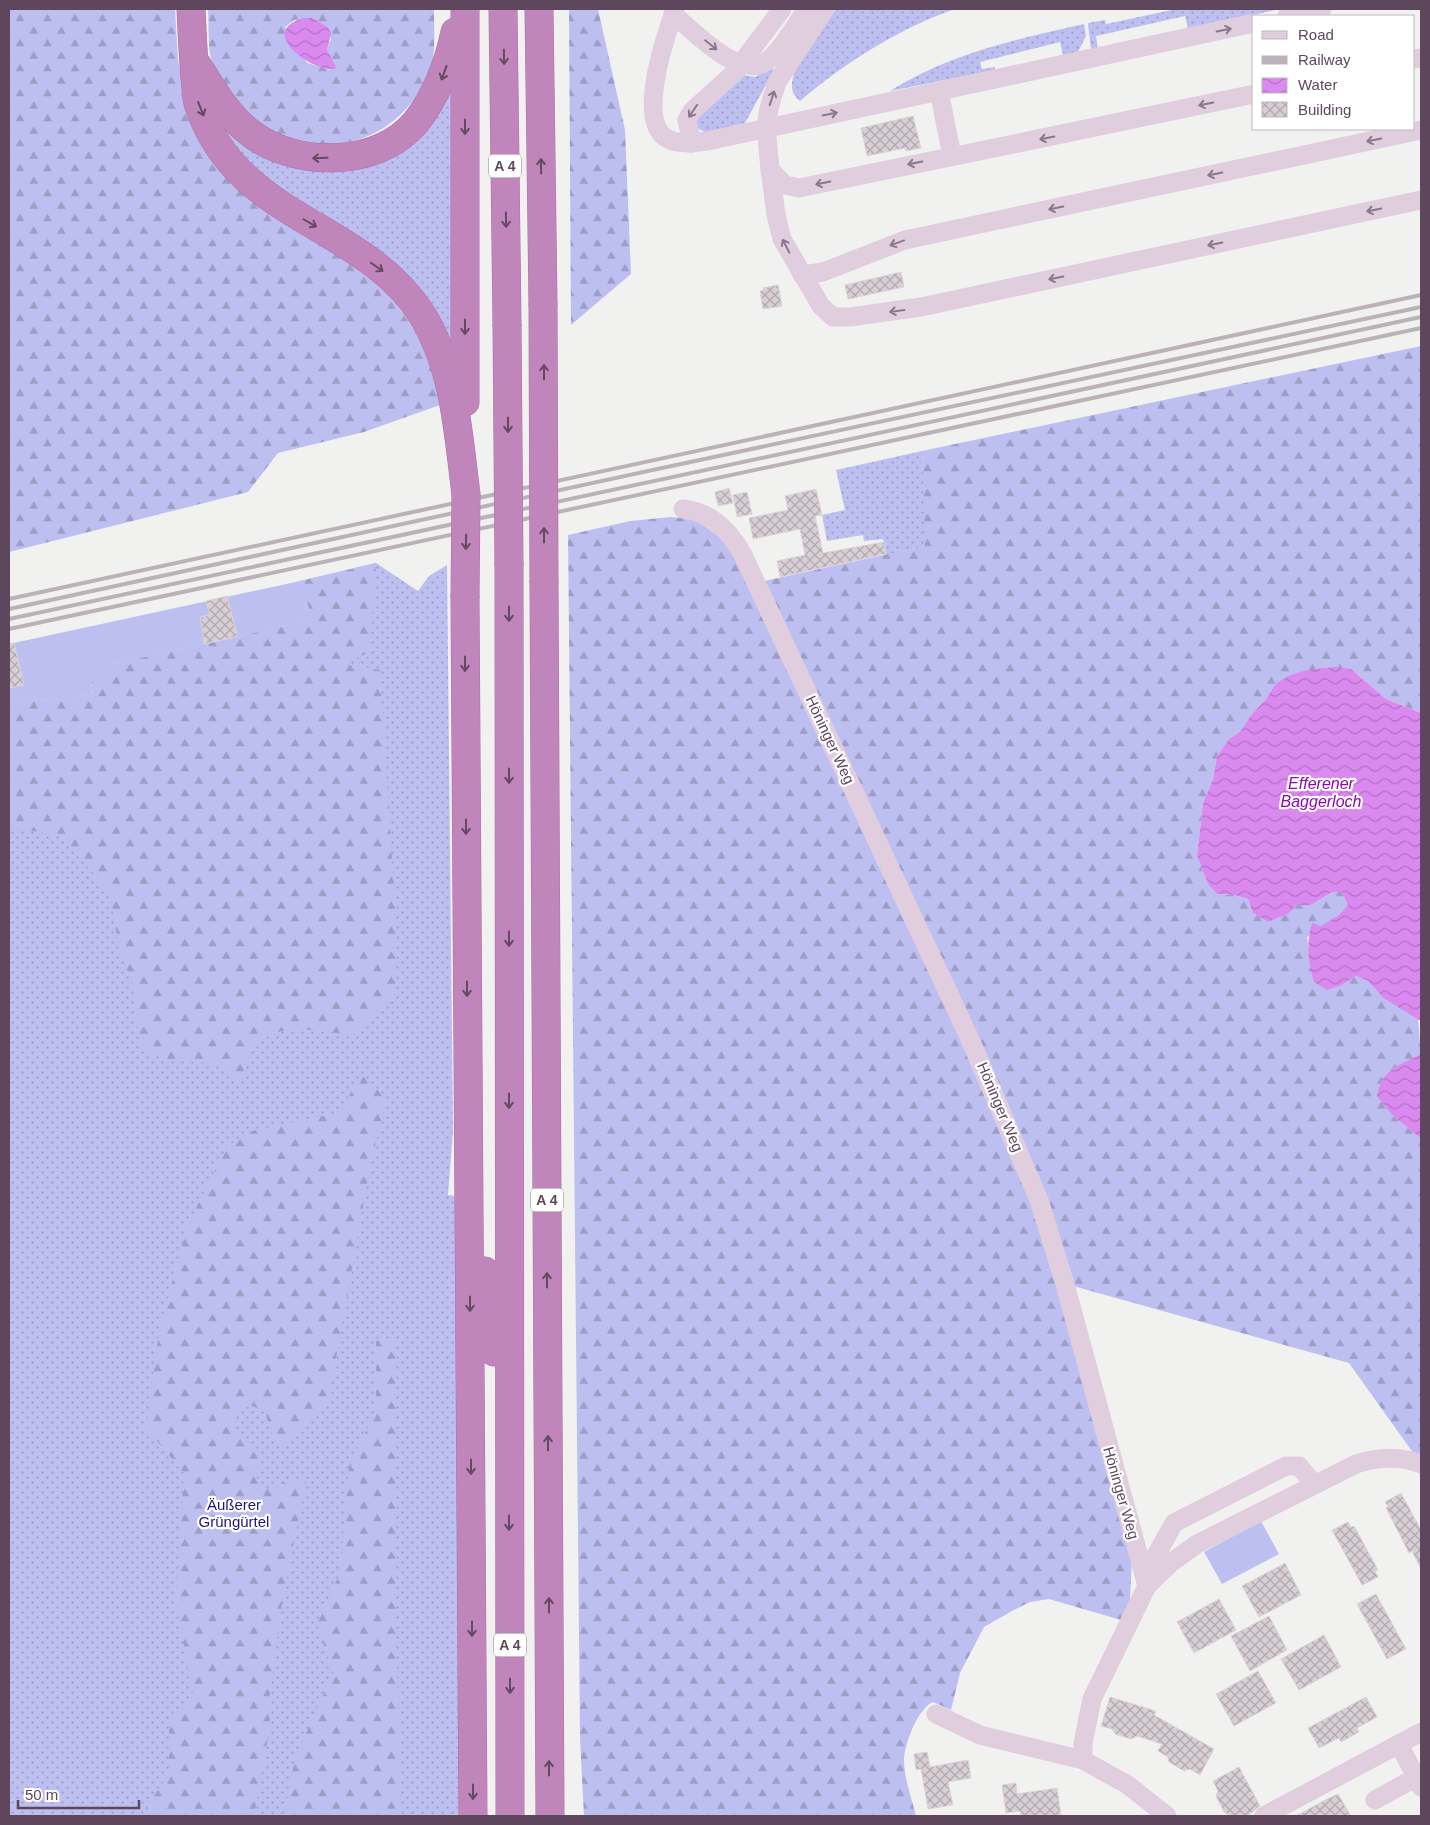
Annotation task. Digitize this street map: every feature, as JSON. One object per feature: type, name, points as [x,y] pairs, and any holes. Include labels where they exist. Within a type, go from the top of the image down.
[{"type":"highway","points":[[191,9],[198,102],[215,143],[240,175],[276,203],[337,239],[387,274],[422,314],[445,363],[454,405],[466,494]]},
{"type":"highway","points":[[194,61],[230,115],[257,137],[276,149],[311,159],[350,157],[390,143],[414,123],[438,90],[450,55],[460,9]]},
{"type":"highway","points":[[465,9],[465,598],[473,1816]]},
{"type":"highway","name":"A 4","points":[[503,9],[509,565],[510,1816]]},
{"type":"highway","name":"A 4","points":[[540,9],[550,1816]]},
{"type":"highway","points":[[469,1133],[509,1475]]},
{"type":"street","points":[[692,143],[687,120],[692,111],[734,73],[782,9]]},
{"type":"street","points":[[807,9],[772,57],[760,65],[740,64],[724,56],[674,11],[657,74],[653,116],[658,131],[666,138],[692,143],[717,140],[766,127],[1252,23]]},
{"type":"street","points":[[825,9],[777,82],[769,108],[766,127],[776,215],[782,239],[820,306],[832,316],[850,317],[921,307],[1421,200]]},
{"type":"street","points":[[1291,15],[1322,9]]},
{"type":"street","points":[[939,91],[952,156]]},
{"type":"street","points":[[770,170],[785,185],[799,188],[952,156],[981,152],[1252,94]]},
{"type":"street","points":[[802,275],[830,270],[905,240],[1421,130]]},
{"type":"street","name":"Höninger Weg","points":[[683,509],[694,510],[717,521],[736,541],[914,917],[1007,1123],[1039,1200],[1065,1284],[1146,1586]]},
{"type":"street","points":[[1146,1586],[1172,1562],[1197,1544],[1356,1464],[1375,1458],[1390,1457],[1421,1464]]},
{"type":"street","points":[[1083,1760],[1083,1743],[1092,1699],[1146,1586],[1151,1564],[1165,1537],[1179,1519],[1286,1466],[1299,1466],[1314,1484]]},
{"type":"street","points":[[936,1714],[980,1735],[1083,1760],[1128,1785],[1167,1816]]},
{"type":"street","points":[[1264,1816],[1421,1732]]},
{"type":"street","points":[[1375,1800],[1418,1782],[1400,1744]]},
{"type":"green space","points":[[9,9],[175,9],[178,60],[190,115],[346,259],[365,273],[396,305],[420,340],[435,382],[440,405],[364,432],[278,453],[248,492],[9,552]]},
{"type":"green space","points":[[208,9],[434,9],[432,66],[427,80],[409,106],[380,130],[346,143],[308,144],[289,140],[270,133],[253,123],[228,94],[215,70],[210,54]],"holes":[[[313,18],[328,27],[331,39],[327,49],[330,70],[307,63],[285,27],[294,20]]]},
{"type":"green space","points":[[569,9],[598,9],[625,130],[631,274],[571,325]]},
{"type":"green space","points":[[836,9],[955,9],[893,36],[835,73],[800,101],[792,89],[796,67]]},
{"type":"green space","points":[[1176,9],[1280,9],[1188,29],[1185,16],[1096,36],[1098,49],[1091,50],[1088,23],[1105,20],[1106,24]]},
{"type":"green space","points":[[1084,24],[1086,36],[1078,52],[1063,55],[1060,42],[980,62],[982,69],[995,67],[995,70],[890,91],[913,78],[960,57],[1034,35]]},
{"type":"green space","points":[[771,68],[774,70],[745,123],[706,133],[696,127],[694,118],[744,75],[755,77]]},
{"type":"green space","points":[[455,77],[452,347],[426,298],[394,262],[372,245],[287,197],[231,146],[211,104],[348,165]]},
{"type":"green space","points":[[1421,346],[1421,713],[1386,699],[1351,669],[1274,686],[1240,732],[1229,739],[1217,756],[1213,779],[1203,803],[1197,856],[1208,884],[1217,894],[1235,895],[1248,899],[1253,913],[1268,922],[1288,914],[1297,905],[1311,905],[1332,892],[1342,892],[1349,905],[1339,915],[1307,937],[1309,950],[1342,985],[1356,976],[1368,981],[1383,998],[1418,1018],[1421,1054],[1397,1066],[1392,1115],[1419,1137],[1421,1143],[1421,1456],[1414,1454],[1349,1363],[1073,1286],[760,582],[925,546],[922,451]]},
{"type":"green space","points":[[922,451],[926,546],[886,555],[883,539],[864,541],[863,535],[827,541],[822,515],[845,510],[836,470]]},
{"type":"green space","points":[[671,517],[695,519],[729,544],[919,943],[1031,1202],[1059,1291],[1132,1558],[1130,1600],[1121,1620],[1049,1599],[1030,1602],[984,1627],[960,1673],[951,1710],[933,1702],[922,1712],[912,1729],[904,1756],[904,1763],[916,1816],[584,1816],[580,1739],[568,535],[630,521]]},
{"type":"green space","name":"Äußerer Grüngürtel","points":[[376,563],[418,591],[429,576],[447,565],[453,1131],[448,1195],[456,1196],[459,1816],[9,1816],[9,703],[93,695],[312,620],[300,581]]},
{"type":"green space","points":[[376,563],[370,652],[343,664],[380,670],[397,939],[395,1000],[351,1035],[299,1029],[286,1030],[274,1034],[263,1040],[253,1049],[241,1082],[219,1064],[165,1059],[140,1048],[132,980],[120,955],[110,894],[63,836],[9,827],[9,703],[93,695],[91,681],[107,665],[312,620],[300,581]]},
{"type":"green space","points":[[300,581],[313,620],[108,665],[109,678],[91,682],[93,695],[9,703],[9,644]]},
{"type":"green space","points":[[361,1073],[386,1099],[370,1167],[329,1398],[300,1434],[276,1447],[265,1412],[250,1405],[238,1414],[233,1427],[261,1460],[256,1475],[263,1490],[275,1489],[287,1480],[306,1481],[282,1603],[269,1700],[270,1725],[254,1816],[147,1816],[143,1812],[169,1774],[169,1717],[193,1695],[176,1602],[184,1473],[146,1428],[159,1332],[187,1226],[227,1147],[248,1132],[341,1112]]},
{"type":"green space","points":[[396,1337],[396,1642],[402,1816],[284,1816],[295,1758],[333,1673],[317,1623],[340,1573],[349,1465],[376,1411],[376,1341]]},
{"type":"green space","points":[[1261,1521],[1279,1554],[1222,1584],[1204,1552]]},
{"type":"water","points":[[305,18],[313,18],[328,27],[331,34],[327,50],[336,67],[335,69],[312,64],[292,49],[286,40],[285,31],[291,23]]},
{"type":"water","name":"Efferener Baggerloch","points":[[1335,667],[1351,669],[1386,699],[1421,713],[1421,1021],[1383,998],[1368,981],[1356,976],[1342,985],[1327,990],[1314,982],[1308,952],[1312,923],[1321,926],[1339,915],[1348,905],[1342,892],[1332,892],[1311,905],[1297,905],[1288,914],[1268,922],[1253,913],[1248,899],[1235,895],[1217,894],[1208,884],[1197,856],[1203,803],[1213,779],[1217,756],[1229,739],[1240,732],[1274,686],[1288,676],[1307,670]]},
{"type":"water","points":[[1421,1054],[1421,1143],[1419,1137],[1392,1115],[1377,1096],[1379,1087],[1387,1074],[1399,1065]]},
{"type":"building","points":[[913,116],[921,148],[906,151],[905,148],[867,156],[861,128]]},
{"type":"building","points":[[901,272],[904,287],[848,299],[845,285]]},
{"type":"building","points":[[778,285],[782,306],[763,309],[760,291],[764,290],[763,288]]},
{"type":"building","points":[[729,488],[733,503],[718,506],[715,492]]},
{"type":"building","points":[[816,489],[822,515],[815,516],[823,553],[884,542],[886,554],[780,577],[777,561],[805,555],[800,529],[753,539],[749,518],[788,510],[785,496]]},
{"type":"building","points":[[747,492],[752,514],[737,517],[733,495]]},
{"type":"building","points":[[227,596],[237,634],[235,637],[204,644],[200,617],[210,615],[206,601]]},
{"type":"building","points":[[14,643],[24,685],[9,688],[9,644]]},
{"type":"building","points":[[1401,1493],[1421,1530],[1421,1569],[1412,1551],[1409,1553],[1386,1508],[1388,1507],[1385,1502]]},
{"type":"building","points":[[1348,1522],[1351,1527],[1354,1526],[1378,1570],[1375,1571],[1378,1577],[1362,1585],[1332,1530]]},
{"type":"building","points":[[1285,1563],[1301,1595],[1259,1617],[1242,1586]]},
{"type":"building","points":[[1376,1594],[1406,1649],[1387,1659],[1357,1604]]},
{"type":"building","points":[[1219,1599],[1236,1630],[1194,1653],[1177,1622]]},
{"type":"building","points":[[1269,1616],[1287,1650],[1250,1671],[1231,1636]]},
{"type":"building","points":[[1324,1635],[1341,1667],[1299,1690],[1281,1659]]},
{"type":"building","points":[[1258,1671],[1276,1703],[1234,1726],[1216,1694]]},
{"type":"building","points":[[1110,1697],[1156,1711],[1154,1715],[1214,1749],[1200,1775],[1190,1769],[1184,1771],[1169,1762],[1168,1757],[1158,1751],[1162,1744],[1137,1736],[1131,1739],[1115,1734],[1112,1729],[1101,1726]]},
{"type":"building","points":[[1366,1697],[1377,1717],[1357,1728],[1359,1732],[1341,1742],[1339,1738],[1319,1748],[1308,1728]]},
{"type":"building","points":[[927,1752],[930,1767],[968,1760],[971,1778],[948,1782],[953,1805],[928,1809],[921,1769],[916,1770],[914,1754]]},
{"type":"building","points":[[1239,1767],[1260,1806],[1247,1816],[1231,1816],[1224,1812],[1216,1796],[1218,1791],[1213,1781]]},
{"type":"building","points":[[1016,1783],[1017,1794],[1057,1788],[1061,1816],[1021,1816],[1020,1811],[1006,1813],[1002,1785]]},
{"type":"building","points":[[1338,1794],[1351,1816],[1296,1816],[1327,1799]]},
{"type":"railway","points":[[9,599],[1421,295]]},
{"type":"railway","points":[[9,609],[1421,307]]},
{"type":"railway","points":[[9,619],[1421,317]]},
{"type":"railway","points":[[9,629],[1421,328]]}]
